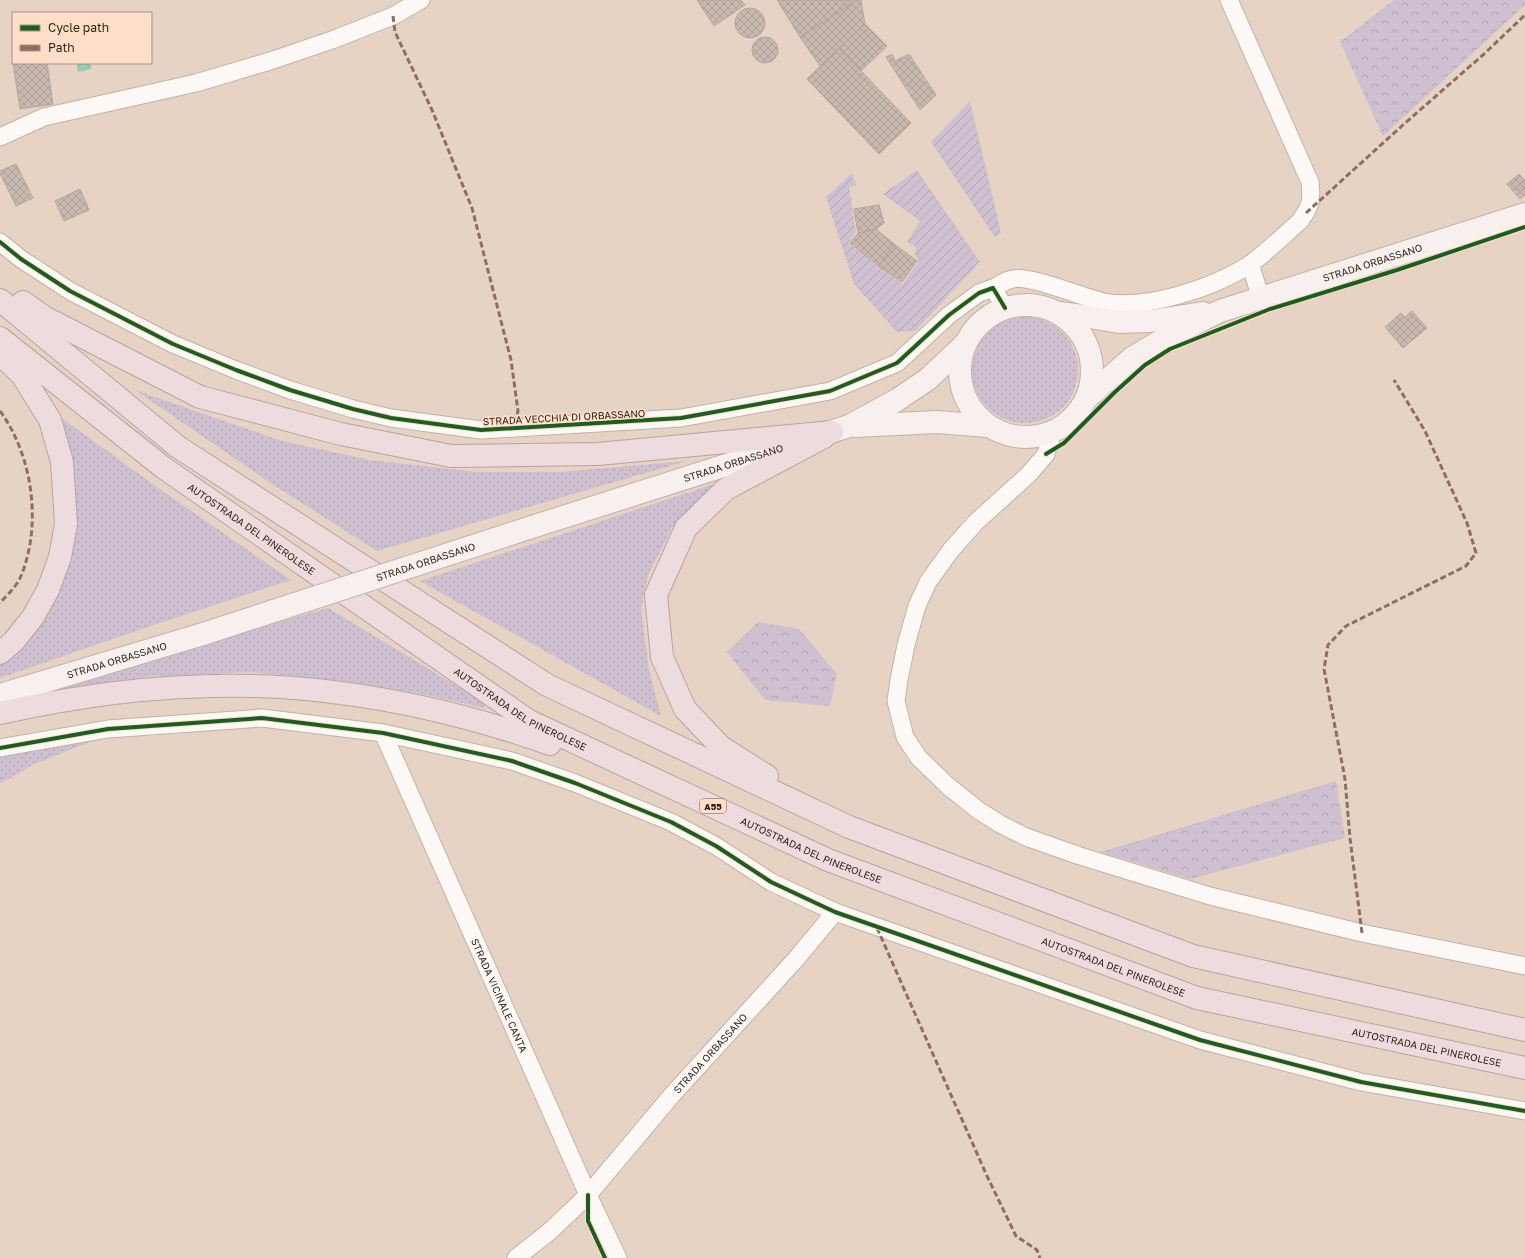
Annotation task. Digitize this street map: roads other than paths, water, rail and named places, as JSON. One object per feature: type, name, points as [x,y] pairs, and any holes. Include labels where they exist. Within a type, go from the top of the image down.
[{"type":"highway","points":[[0,286],[44,317],[200,397],[341,434],[451,456],[598,454],[841,429]]},
{"type":"highway","points":[[0,300],[178,446],[547,685],[849,827],[1193,956],[1525,1030]]},
{"type":"highway","name":"AUTOSTRADA DEL PINEROLESE","points":[[0,338],[164,468],[530,721],[828,860],[1196,998],[1525,1068]]},
{"type":"highway","points":[[0,354],[22,375],[50,420],[62,462],[66,524],[60,558],[48,590],[33,617],[14,642],[0,653]]},
{"type":"highway","points":[[841,429],[726,489],[686,528],[656,595],[662,657],[685,709],[721,747],[849,827]]},
{"type":"highway","points":[[0,714],[36,705],[84,697],[189,687],[283,688],[332,692],[377,698],[438,711],[511,730],[576,753],[828,860]]},
{"type":"main road","name":"STRADA ORBASSANO","points":[[964,345],[959,367],[961,390],[971,410],[988,426],[1003,434],[1020,438],[1037,437],[1053,432],[1073,418],[1087,398],[1132,358],[1164,339],[1220,311],[1525,214]]},
{"type":"main road","name":"STRADA ORBASSANO","points":[[0,695],[203,634],[538,525],[841,429],[897,400],[924,382],[964,345],[974,329],[988,316],[1005,308],[1032,305],[1059,313],[1119,322],[1151,321],[1220,311]]},
{"type":"main road","name":"STRADA ORBASSANO","points":[[1059,313],[1077,329],[1089,350],[1092,374],[1087,398]]},
{"type":"main road","name":"STRADA ORBASSANO","points":[[841,429],[937,422],[988,426]]},
{"type":"street","points":[[0,137],[44,117],[196,83],[270,61],[332,40],[393,16],[421,0]]},
{"type":"street","name":"STRADA VECCHIA DI ORBASSANO","points":[[0,242],[21,259],[70,291],[173,344],[290,390],[353,409],[391,418],[481,430],[681,418],[830,391],[897,363],[949,315],[979,293],[1013,278],[1030,280],[1104,302],[1124,304],[1148,302],[1207,286],[1234,274],[1250,264],[1300,221],[1306,213],[1312,198],[1310,182],[1229,0]]},
{"type":"street","points":[[1250,264],[1261,298]]},
{"type":"street","points":[[993,288],[1005,308]]},
{"type":"street","points":[[1053,432],[1046,454],[1029,474],[976,522],[951,550],[928,582],[917,606],[906,645],[896,701],[905,737],[919,758],[948,786],[978,810],[1000,824],[1026,837],[1080,856],[1210,896],[1362,933],[1525,966]]},
{"type":"street","points":[[0,748],[108,729],[262,718],[383,733],[512,761],[575,783],[671,822],[716,846],[771,882],[835,912],[1200,1040],[1361,1082],[1525,1111]]},
{"type":"street","name":"STRADA VICINALE CANTA","points":[[383,733],[588,1195],[618,1258]]},
{"type":"street","name":"STRADA ORBASSANO","points":[[516,1258],[549,1232],[588,1195],[672,1095],[796,959],[835,912]]},
{"type":"water","points":[[77,64],[90,64],[91,69],[78,72]]}]
